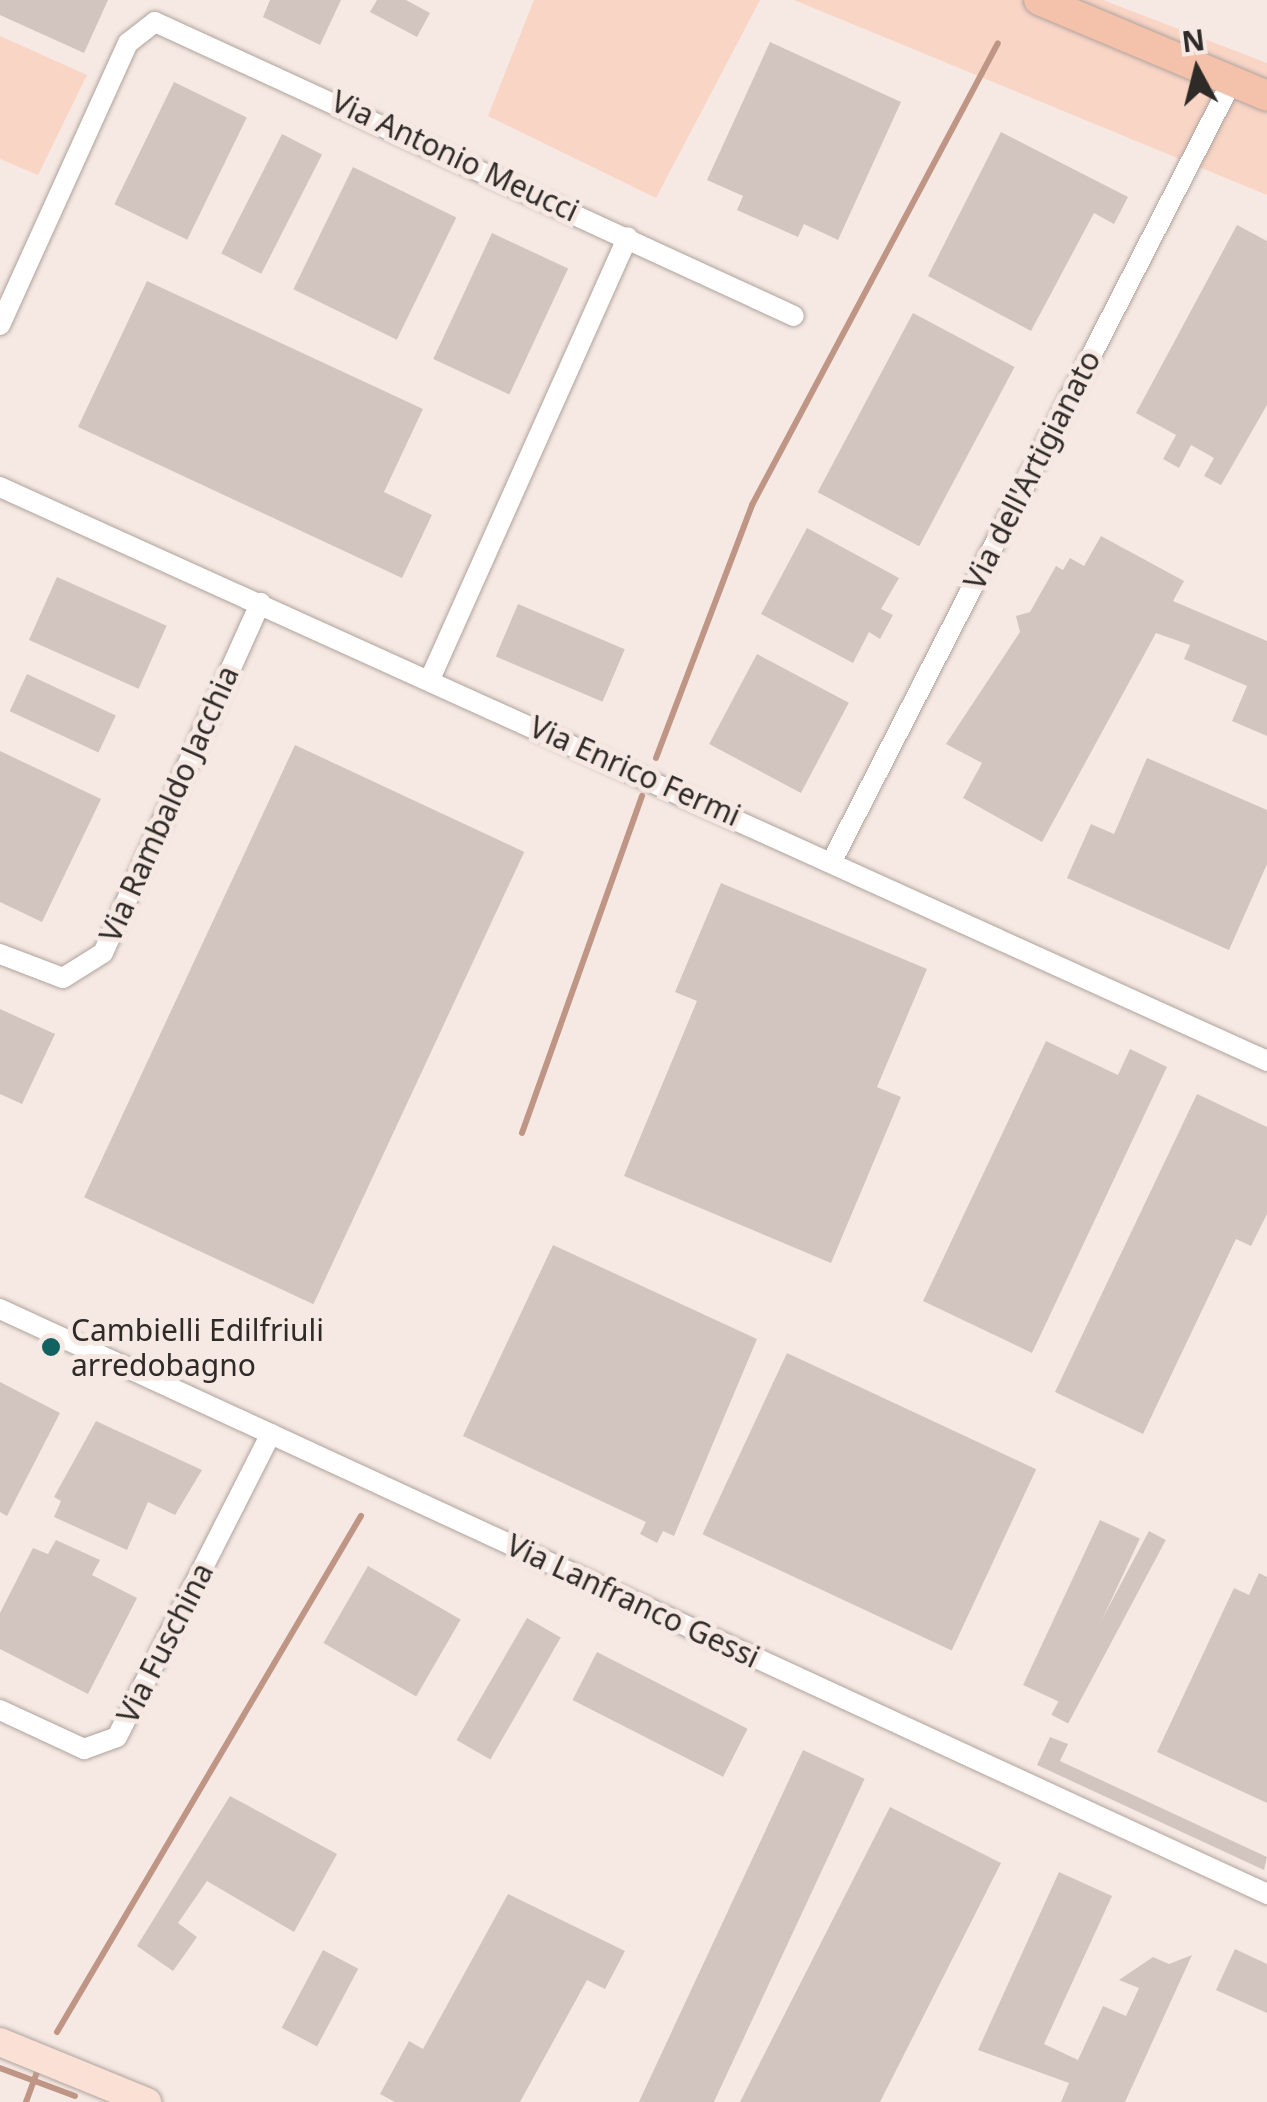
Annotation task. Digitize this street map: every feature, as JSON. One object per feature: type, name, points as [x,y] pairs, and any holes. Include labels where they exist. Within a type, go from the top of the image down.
[{"type":"main road","points":[[1039,0],[1267,96]]},
{"type":"street","name":"Via Antonio Meucci","points":[[0,325],[128,42],[155,22],[628,237]]},
{"type":"street","name":"Via dell'Artigianato","points":[[833,859],[1232,81]]},
{"type":"street","points":[[430,679],[628,237],[794,316]]},
{"type":"street","name":"Via Enrico Fermi","points":[[0,487],[833,859],[1267,1061]]},
{"type":"street","name":"Via Rambaldo Jacchia","points":[[0,954],[64,978],[102,953],[260,603]]},
{"type":"street","name":"Via Lanfranco Gessi","points":[[0,1309],[1267,1894]]},
{"type":"street","name":"Via Fuschina","points":[[0,1710],[84,1749],[117,1736],[270,1434]]},
{"type":"street","points":[[0,2042],[147,2102]]},
{"type":"shaded area","points":[[534,0],[760,0],[656,198],[488,116]]},
{"type":"shaded area","points":[[794,0],[1103,0],[1267,63],[1267,195]]},
{"type":"shaded area","points":[[0,36],[87,75],[38,175],[0,159]]},
{"type":"building","points":[[0,0],[108,0],[84,53],[0,15]]},
{"type":"building","points":[[270,0],[341,0],[320,45],[263,17]]},
{"type":"building","points":[[377,0],[406,0],[430,13],[417,37],[370,12]]},
{"type":"building","points":[[770,42],[901,102],[838,240],[804,224],[798,237],[737,210],[743,196],[707,180]]},
{"type":"building","points":[[174,82],[247,118],[187,240],[114,204]]},
{"type":"building","points":[[1001,132],[1128,197],[1114,224],[1094,213],[1031,331],[928,276]]},
{"type":"building","points":[[282,134],[322,154],[261,274],[221,253]]},
{"type":"building","points":[[353,167],[456,217],[397,340],[293,289]]},
{"type":"building","points":[[1237,225],[1267,241],[1267,405],[1221,485],[1204,476],[1214,458],[1191,445],[1179,468],[1163,459],[1176,435],[1136,413]]},
{"type":"building","points":[[492,233],[568,268],[509,394],[433,359]]},
{"type":"building","points":[[147,281],[423,409],[384,492],[432,515],[402,578],[78,427]]},
{"type":"building","points":[[913,313],[1015,367],[919,546],[818,492]]},
{"type":"building","points":[[807,528],[899,578],[881,609],[893,615],[880,639],[869,632],[853,663],[761,614]]},
{"type":"building","points":[[1101,536],[1184,581],[1173,601],[1267,641],[1267,736],[1232,721],[1247,686],[1184,659],[1190,645],[1156,633],[1042,842],[963,798],[982,763],[946,744],[1020,632],[1016,616],[1030,612],[1056,566],[1063,570],[1070,558],[1084,566]]},
{"type":"building","points":[[57,577],[167,626],[139,689],[29,640]]},
{"type":"building","points":[[518,604],[625,649],[603,702],[496,656]]},
{"type":"building","points":[[757,654],[849,703],[801,793],[709,744]]},
{"type":"building","points":[[27,674],[116,715],[98,753],[10,711]]},
{"type":"building","points":[[295,745],[524,852],[313,1304],[84,1197]]},
{"type":"building","points":[[0,751],[101,799],[42,922],[0,902]]},
{"type":"building","points":[[1147,758],[1267,810],[1267,864],[1229,950],[1067,878],[1091,824],[1114,834]]},
{"type":"building","points":[[721,883],[927,969],[877,1087],[901,1097],[831,1263],[624,1176],[697,1001],[675,992]]},
{"type":"building","points":[[0,1009],[55,1034],[22,1104],[0,1094]]},
{"type":"building","points":[[1046,1041],[1118,1075],[1130,1049],[1167,1067],[1032,1353],[923,1301]]},
{"type":"building","points":[[1197,1094],[1267,1127],[1267,1214],[1251,1246],[1236,1239],[1143,1434],[1055,1392]]},
{"type":"building","points":[[553,1245],[757,1339],[674,1536],[663,1531],[657,1543],[640,1534],[646,1522],[463,1436]]},
{"type":"building","points":[[787,1353],[1036,1469],[952,1650],[702,1534]]},
{"type":"building","points":[[0,1382],[60,1413],[7,1516],[0,1512]]},
{"type":"building","points":[[96,1421],[202,1470],[175,1515],[148,1502],[127,1550],[54,1517],[61,1501],[54,1497]]},
{"type":"building","points":[[1100,1520],[1140,1539],[1063,1704],[1023,1685]]},
{"type":"building","points":[[1149,1531],[1166,1540],[1068,1724],[1051,1715]]},
{"type":"building","points":[[56,1540],[100,1560],[92,1575],[137,1598],[88,1694],[0,1649],[0,1613],[33,1548],[48,1554]]},
{"type":"building","points":[[368,1566],[461,1620],[416,1697],[324,1643]]},
{"type":"building","points":[[1259,1573],[1267,1577],[1267,1803],[1157,1752],[1234,1588],[1249,1595]]},
{"type":"building","points":[[527,1618],[561,1638],[490,1760],[456,1740]]},
{"type":"building","points":[[597,1652],[748,1729],[723,1777],[572,1700]]},
{"type":"building","points":[[1050,1737],[1068,1744],[1060,1761],[1267,1857],[1264,1870],[1037,1765]]},
{"type":"building","points":[[803,1750],[865,1779],[714,2102],[639,2102]]},
{"type":"building","points":[[230,1796],[337,1854],[294,1932],[207,1881],[178,1923],[197,1937],[173,1971],[137,1946]]},
{"type":"building","points":[[890,1807],[1001,1863],[880,2102],[740,2102]]},
{"type":"building","points":[[1059,1872],[1112,1896],[1044,2044],[1078,2060],[1103,2006],[1126,2016],[1139,1988],[1119,1980],[1153,1957],[1169,1964],[1192,1955],[1125,2102],[1061,2102],[1069,2083],[978,2050]]},
{"type":"building","points":[[508,1894],[625,1951],[605,1989],[587,1980],[520,2102],[395,2102],[380,2094],[409,2041],[423,2049]]},
{"type":"building","points":[[1235,1949],[1267,1964],[1267,2013],[1216,1990]]},
{"type":"building","points":[[323,1950],[358,1969],[317,2046],[282,2028]]},
{"type":"waterway","points":[[656,758],[752,505],[998,43]]},
{"type":"waterway","points":[[522,1133],[642,796]]},
{"type":"waterway","points":[[57,2032],[361,1516]]},
{"type":"waterway","points":[[26,2102],[40,2064]]},
{"type":"waterway","points":[[0,2068],[75,2096]]},
{"type":"place","name":"Cambielli Edilfriuli arredobagno","points":[[51,1347]]}]
